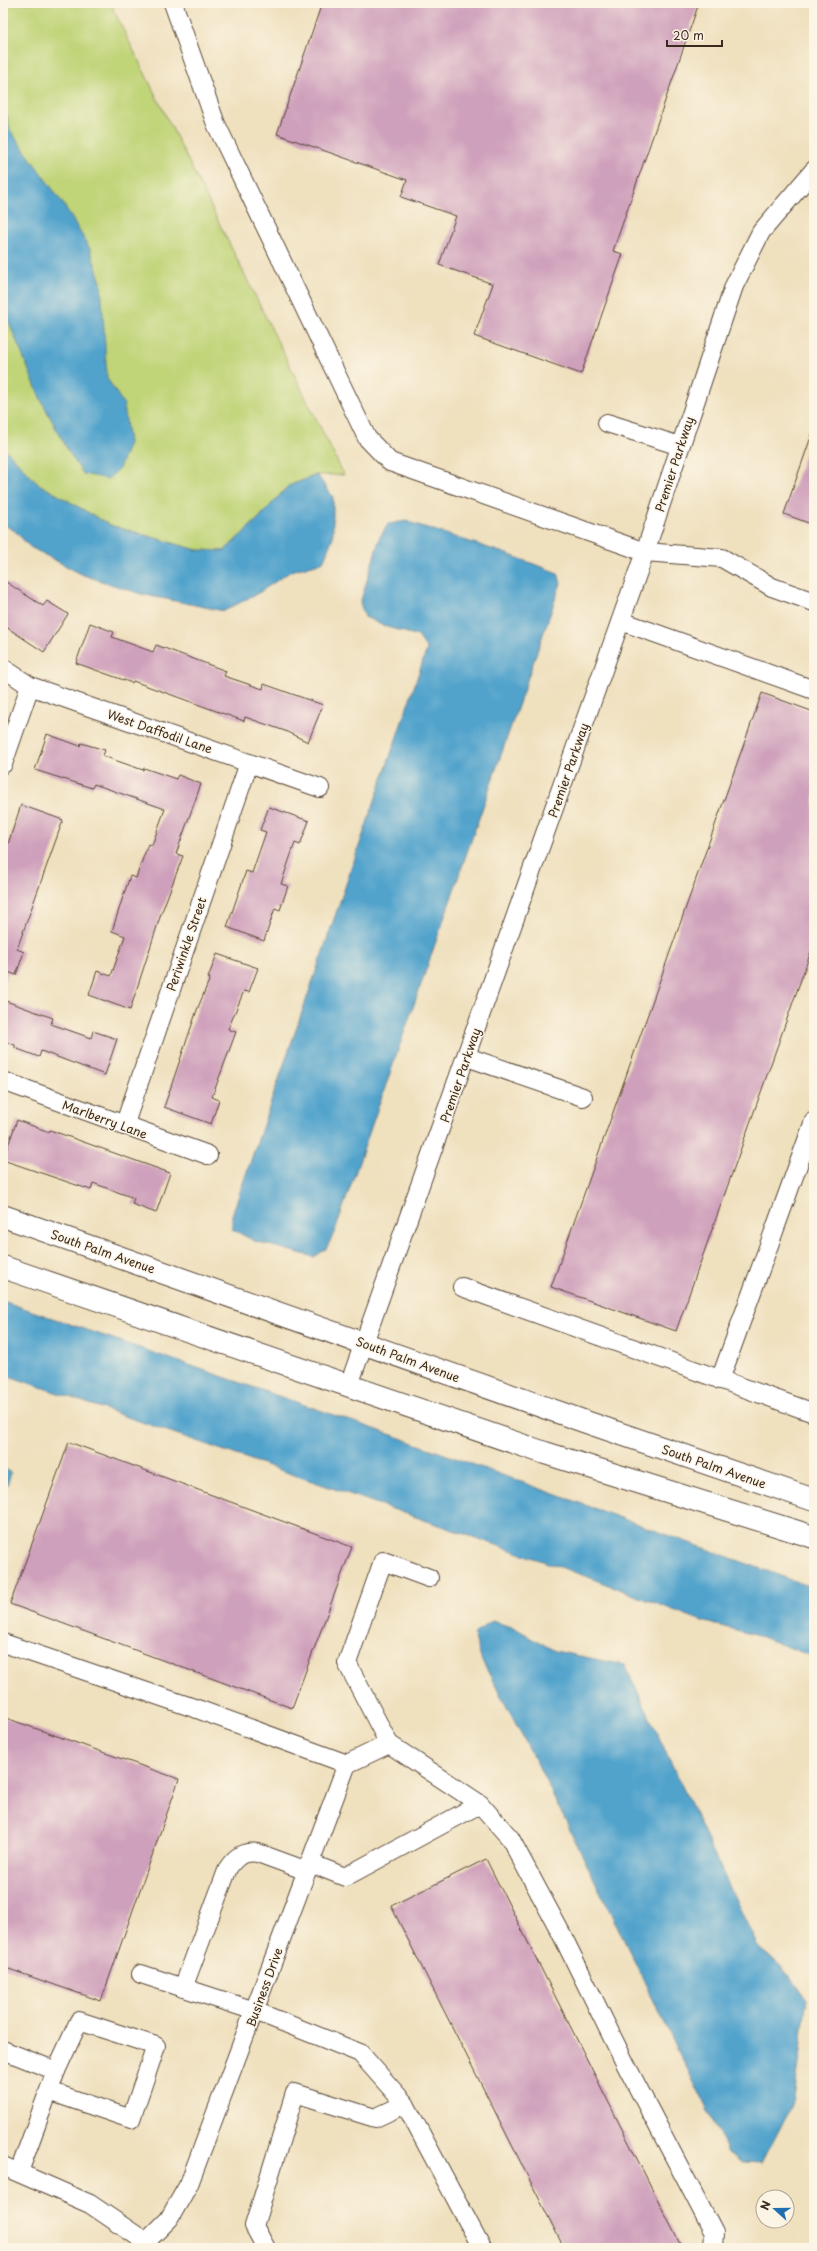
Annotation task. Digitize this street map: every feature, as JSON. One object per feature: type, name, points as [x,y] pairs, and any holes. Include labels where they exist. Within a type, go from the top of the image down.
[{"type":"main road","name":"South Palm Avenue","points":[[3,1216],[814,1500]]},
{"type":"main road","points":[[3,1267],[546,1453],[814,1537]]},
{"type":"street","points":[[173,3],[216,124],[367,438],[390,462],[645,552],[722,558],[772,587],[814,602]]},
{"type":"street","name":"Premier Parkway","points":[[350,1385],[621,621],[734,286],[761,232],[814,170]]},
{"type":"street","points":[[607,423],[680,446]]},
{"type":"street","points":[[621,621],[814,690]]},
{"type":"street","name":"West Daffodil Lane","points":[[3,668],[30,686],[320,788]]},
{"type":"street","points":[[3,764],[30,686]]},
{"type":"street","name":"Periwinkle Street","points":[[124,1126],[249,763]]},
{"type":"street","points":[[467,1057],[583,1097]]},
{"type":"street","name":"Marlberry Lane","points":[[3,1081],[124,1126],[208,1155]]},
{"type":"street","points":[[720,1380],[814,1121]]},
{"type":"street","points":[[462,1287],[814,1413]]},
{"type":"street","points":[[429,1578],[383,1561],[347,1663],[389,1744],[480,1804],[510,1838],[560,1931],[626,2065],[714,2233],[713,2248]]},
{"type":"street","points":[[3,1643],[200,1710],[347,1764],[389,1744]]},
{"type":"street","name":"Business Drive","points":[[145,2246],[169,2219],[189,2184],[255,2012],[347,1764]]},
{"type":"street","points":[[183,1988],[228,1868],[233,1860],[245,1853],[258,1853],[345,1877],[480,1804]]},
{"type":"street","points":[[141,1974],[255,2012],[360,2053],[405,2104],[482,2248]]},
{"type":"street","points":[[49,2091],[131,2119],[156,2046],[80,2021],[56,2071],[49,2091],[11,2169],[90,2204],[145,2246]]},
{"type":"street","points":[[3,2050],[56,2071]]},
{"type":"street","points":[[266,2248],[254,2226],[295,2093],[374,2118],[405,2104]]},
{"type":"green space","points":[[3,3],[114,3],[113,9],[344,475],[316,475],[288,486],[259,518],[224,551],[197,550],[110,525],[37,483],[3,447]]},
{"type":"water","points":[[3,97],[10,130],[64,205],[90,249],[101,282],[107,378],[124,405],[129,443],[119,469],[108,479],[83,474],[68,451],[41,400],[3,308]]},
{"type":"water","points":[[3,447],[37,483],[110,525],[197,550],[224,551],[259,518],[288,486],[317,475],[333,497],[333,537],[323,562],[291,571],[260,592],[224,611],[141,594],[83,575],[30,547],[15,531],[3,524]]},
{"type":"water","points":[[406,521],[507,554],[558,573],[561,583],[335,1231],[326,1249],[314,1257],[254,1241],[232,1229],[232,1215],[427,649],[418,636],[387,627],[365,617],[360,603],[380,537],[388,524]]},
{"type":"water","points":[[3,1301],[392,1435],[814,1588],[814,1657],[762,1637],[702,1621],[577,1573],[3,1374]]},
{"type":"water","points":[[3,1467],[11,1473],[3,1497]]},
{"type":"water","points":[[492,1621],[515,1628],[555,1651],[625,1665],[757,1945],[789,1975],[807,2000],[792,2105],[762,2163],[743,2162],[728,2152],[538,1765],[481,1659],[474,1634]]},
{"type":"building","points":[[322,3],[699,3],[613,251],[623,254],[581,374],[474,336],[493,284],[439,265],[456,216],[401,197],[407,180],[277,134]]},
{"type":"building","points":[[812,434],[814,435],[814,525],[784,514]]},
{"type":"building","points":[[3,580],[43,606],[47,601],[68,614],[44,652],[3,625]]},
{"type":"building","points":[[90,623],[114,632],[112,637],[153,652],[156,645],[226,671],[224,676],[263,689],[264,684],[323,705],[308,742],[285,731],[245,717],[244,721],[133,681],[132,683],[76,663]]},
{"type":"building","points":[[762,693],[814,712],[814,943],[676,1331],[551,1287]]},
{"type":"building","points":[[47,734],[80,746],[81,743],[105,750],[103,756],[143,770],[144,768],[176,779],[178,775],[201,784],[176,854],[183,856],[161,914],[130,1010],[89,995],[97,971],[111,976],[125,936],[112,931],[122,900],[130,876],[136,878],[148,844],[152,845],[165,809],[94,784],[92,788],[35,770]]},
{"type":"building","points":[[21,805],[63,820],[17,949],[24,952],[16,975],[8,972],[5,981],[3,981],[3,859]]},
{"type":"building","points":[[269,807],[309,821],[300,845],[295,843],[281,884],[288,886],[280,910],[275,908],[264,941],[227,927],[246,871],[252,873],[266,832],[260,830]]},
{"type":"building","points":[[217,954],[258,968],[249,992],[244,991],[228,1029],[236,1032],[212,1097],[219,1100],[211,1124],[164,1107],[197,1010],[210,978],[208,978]]},
{"type":"building","points":[[3,1000],[53,1018],[51,1024],[91,1038],[93,1031],[117,1039],[105,1075],[41,1051],[39,1057],[15,1048],[15,1045],[3,1041]]},
{"type":"building","points":[[17,1120],[49,1132],[50,1130],[170,1173],[156,1213],[132,1204],[134,1198],[93,1183],[91,1190],[3,1160]]},
{"type":"building","points":[[69,1442],[352,1547],[292,1708],[10,1604]]},
{"type":"building","points":[[3,1717],[179,1779],[101,2001],[3,1967]]},
{"type":"building","points":[[486,1859],[682,2248],[564,2248],[391,1906]]}]
